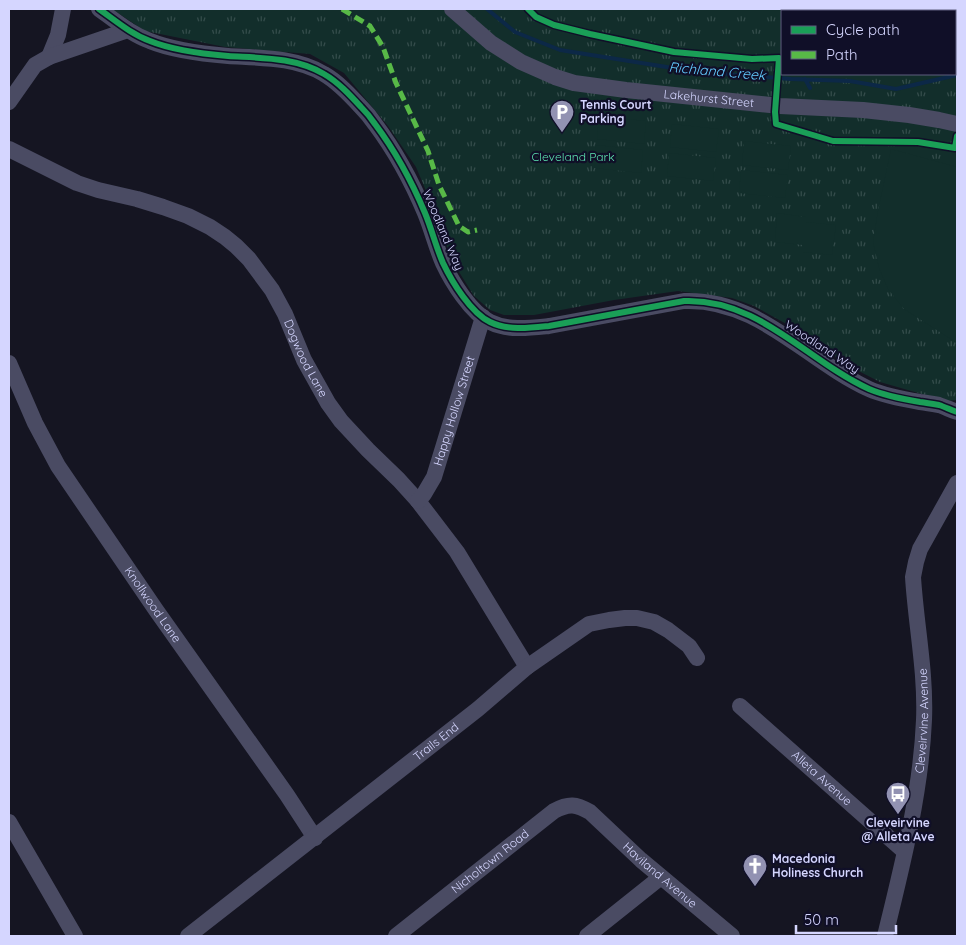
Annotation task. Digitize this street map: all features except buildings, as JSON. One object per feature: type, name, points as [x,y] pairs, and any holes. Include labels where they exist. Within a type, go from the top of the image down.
[{"type":"street","points":[[49,57],[58,35],[62,9]]},
{"type":"street","name":"Woodland Way","points":[[99,9],[136,36],[152,42],[192,52],[294,62],[323,73],[335,82],[362,107],[394,151],[426,214],[443,263],[467,303],[489,322],[510,328],[528,328],[684,302],[712,303],[732,307],[763,322],[852,381],[871,390],[892,398],[940,405],[957,412]]},
{"type":"street","name":"Lakehurst Street","points":[[452,9],[491,43],[521,62],[554,77],[574,83],[780,106],[863,110],[909,115],[957,124]]},
{"type":"street","points":[[9,102],[35,65],[49,57],[128,30]]},
{"type":"street","name":"Dogwood Lane","points":[[9,148],[77,183],[154,204],[188,216],[225,237],[249,259],[272,290],[285,314],[304,360],[328,403],[368,450],[418,501],[456,552],[527,667]]},
{"type":"street","name":"Happy Hollow Street","points":[[418,501],[434,477],[483,317]]},
{"type":"street","name":"Knollwood Lane","points":[[9,363],[35,423],[58,466],[315,838]]},
{"type":"street","name":"Woodland Way","points":[[940,405],[957,403]]},
{"type":"street","name":"Cleveirvine Avenue","points":[[885,936],[911,821],[924,721],[923,678],[913,577],[920,549],[957,483]]},
{"type":"street","name":"Trails End","points":[[188,936],[478,710],[527,667],[589,624],[625,618],[637,618],[654,622],[689,646],[697,658]]},
{"type":"street","name":"Alleta Avenue","points":[[740,706],[904,850]]},
{"type":"street","name":"Nicholtown Road","points":[[396,936],[554,811],[564,806],[573,805],[590,812]]},
{"type":"street","name":"Haviland Avenue","points":[[590,812],[661,877],[732,936]]},
{"type":"street","points":[[9,822],[75,936]]},
{"type":"street","points":[[587,936],[661,877]]},
{"type":"green space","name":"Cleveland Park","points":[[112,9],[957,9],[957,400],[946,401],[880,382],[845,364],[810,337],[754,306],[732,298],[678,291],[614,300],[534,315],[504,315],[490,310],[474,296],[451,259],[434,210],[416,167],[388,126],[344,73],[310,54],[225,47],[145,31]]},
{"type":"green space","points":[[599,116],[646,121],[644,144],[597,139]]},
{"type":"green space","points":[[672,124],[719,129],[716,152],[670,147]]},
{"type":"green space","points":[[744,141],[791,146],[788,170],[742,165]]},
{"type":"green space","points":[[596,145],[643,150],[641,173],[594,168]]},
{"type":"green space","points":[[891,149],[957,167],[957,343],[904,309],[888,289],[879,268],[873,242]]},
{"type":"green space","points":[[669,153],[716,158],[713,181],[667,176]]},
{"type":"green space","points":[[741,170],[788,175],[785,198],[739,193]]},
{"type":"green space","points":[[777,213],[806,217],[806,222],[836,225],[832,255],[803,252],[803,245],[775,242]]},
{"type":"waterway","name":"Richland Creek","points":[[487,9],[515,32],[560,50],[698,72],[850,81],[896,89],[957,75]]},
{"type":"waterway","name":"Richland Creek","points":[[805,79],[810,88]]},
{"type":"marked path","points":[[342,9],[370,26],[383,47],[396,83],[428,151],[439,185],[459,226],[468,232],[477,230]]},
{"type":"cycle path","points":[[99,9],[130,31],[159,44],[199,53],[290,61],[313,68],[334,81],[367,113],[390,145],[420,201],[443,263],[451,279],[476,312],[490,322],[512,328],[549,326],[684,301],[711,303],[735,309],[758,320],[781,333],[846,377],[869,389],[894,397],[939,405],[957,412]]},
{"type":"cycle path","points":[[528,9],[536,17],[554,25],[674,52],[752,59],[779,58],[775,112],[776,124],[833,141],[918,142],[955,148],[957,136]]},
{"type":"place","name":"Tennis Court Parking","points":[[562,133]]},
{"type":"place","name":"Cleveirvine @ Alleta Ave","points":[[898,815]]},
{"type":"place","name":"Macedonia Holiness Church","points":[[755,887]]}]
